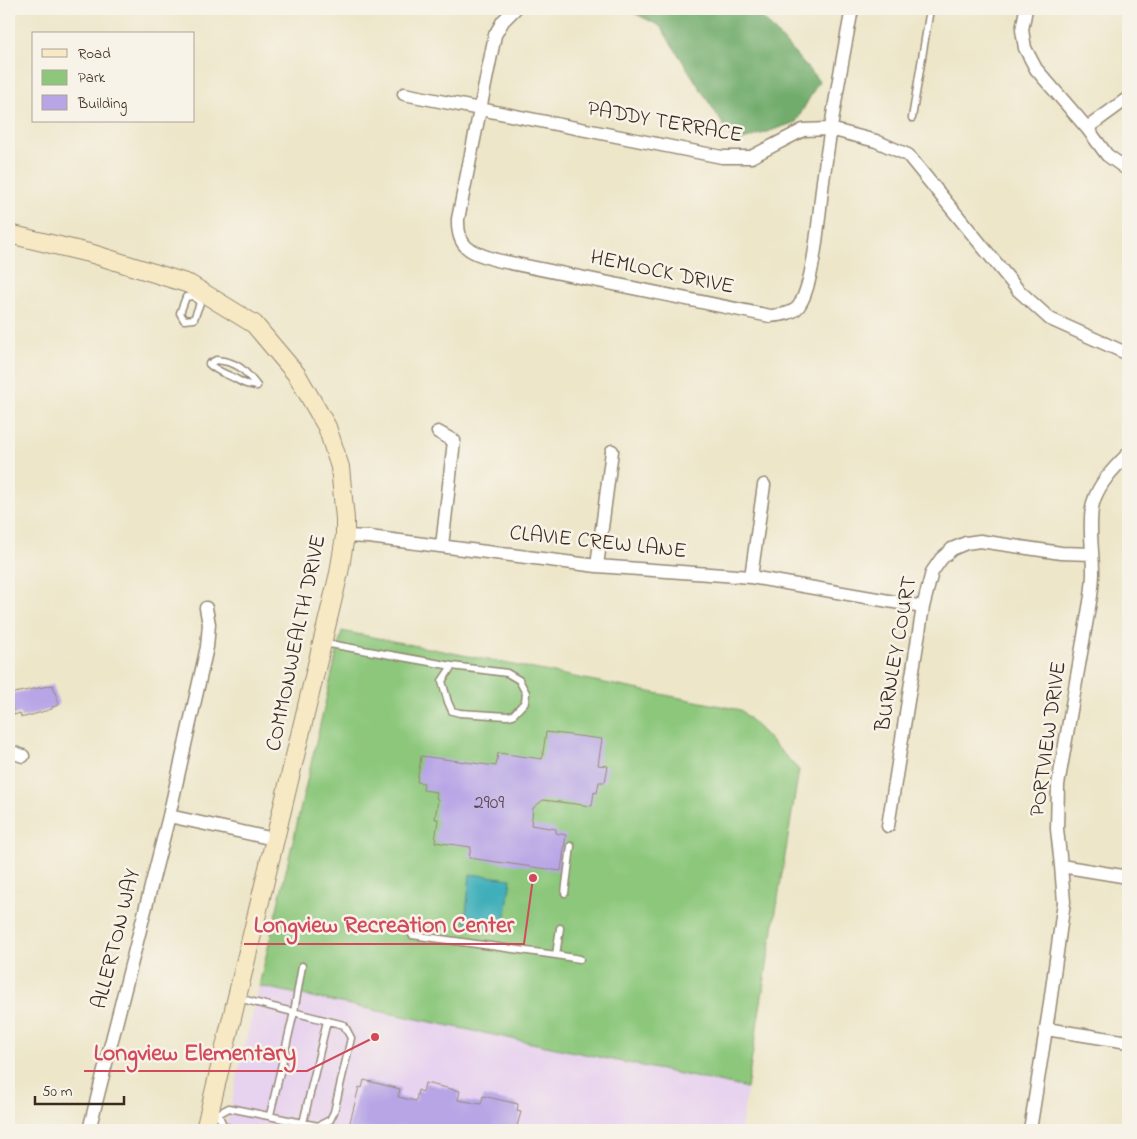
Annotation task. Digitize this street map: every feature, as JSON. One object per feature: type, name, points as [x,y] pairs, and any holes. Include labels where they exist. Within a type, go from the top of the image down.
[{"type":"street","name":"HEMLOCK DRIVE","points":[[515,9],[503,21],[495,35],[458,219],[458,233],[463,243],[471,252],[496,260],[770,316],[785,314],[799,307],[804,298],[812,268],[830,129],[852,9]]},
{"type":"street","points":[[1026,9],[1022,30],[1025,48],[1036,69],[1087,128],[1107,155],[1128,170]]},
{"type":"street","name":"PADDY TERRACE","points":[[404,94],[722,157],[751,158],[802,130],[830,129],[876,142],[908,155],[1018,290],[1050,319],[1110,344],[1128,354]]},
{"type":"street","points":[[1087,128],[1128,98]]},
{"type":"street","name":"COMMONWEALTH DRIVE","points":[[9,234],[93,254],[189,284],[196,293],[254,324],[297,375],[328,427],[340,467],[345,536],[339,573],[236,998],[214,1113],[205,1130]]},
{"type":"street","points":[[438,432],[454,441],[442,546]]},
{"type":"street","points":[[596,566],[612,451]]},
{"type":"street","name":"PORTVIEW DRIVE","points":[[1030,1130],[1064,902],[1056,829],[1058,785],[1091,596],[1093,575],[1093,504],[1100,486],[1112,470],[1128,454]]},
{"type":"street","points":[[751,576],[764,485]]},
{"type":"street","name":"CLAVIE CREW LANE","points":[[345,536],[369,537],[596,566],[751,576],[923,607]]},
{"type":"street","name":"BURNLEY COURT","points":[[888,826],[923,607],[932,572],[941,558],[952,549],[966,543],[980,541],[1061,554],[1092,554]]},
{"type":"street","name":"ALLERTON WAY","points":[[89,1130],[168,816],[207,647],[209,624],[206,608]]},
{"type":"street","points":[[9,751],[23,756]]},
{"type":"street","points":[[168,816],[274,839]]},
{"type":"street","points":[[1061,866],[1128,876]]},
{"type":"street","points":[[1046,1029],[1128,1042]]},
{"type":"lane","points":[[912,118],[930,9]]},
{"type":"lane","points":[[216,360],[227,361],[243,368],[257,386],[244,384],[231,376],[218,372],[209,364],[216,360]]},
{"type":"lane","points":[[323,643],[452,666],[507,673],[519,680],[526,693],[525,702],[513,715],[506,716],[460,713],[452,710],[442,681],[452,666]]},
{"type":"lane","points":[[565,893],[571,846]]},
{"type":"lane","points":[[556,955],[560,928]]},
{"type":"lane","points":[[412,935],[580,959]]},
{"type":"lane","points":[[270,1116],[294,1012],[302,966]]},
{"type":"lane","points":[[236,998],[344,1025],[351,1038],[334,1112],[330,1120],[318,1126],[229,1108],[214,1113],[224,1127],[238,1130]]},
{"type":"lane","points":[[303,1123],[327,1021]]},
{"type":"shaded area","points":[[259,986],[747,1088],[741,1130],[225,1130]]},
{"type":"green space","points":[[626,9],[755,9],[819,81],[796,122],[735,143],[660,26]]},
{"type":"green space","points":[[342,631],[741,710],[799,770],[747,1088],[259,986]]},
{"type":"water","points":[[470,874],[511,879],[504,929],[465,923]]},
{"type":"building","points":[[53,685],[59,705],[25,717],[21,717],[20,713],[14,715],[9,694]]},
{"type":"building","points":[[546,732],[602,739],[598,765],[608,766],[605,782],[599,782],[597,793],[594,792],[592,806],[543,800],[533,808],[531,825],[556,829],[556,833],[566,835],[561,871],[469,858],[471,847],[435,842],[438,819],[435,819],[438,799],[436,798],[437,792],[423,790],[424,783],[417,782],[421,756],[496,766],[498,753],[542,759]]},
{"type":"building","points":[[364,1080],[400,1089],[398,1097],[416,1101],[418,1090],[423,1092],[425,1083],[460,1091],[458,1100],[481,1104],[483,1096],[518,1104],[517,1111],[521,1112],[516,1130],[348,1130],[359,1087],[362,1088]]},
{"type":"place","name":"Longview Recreation Center","points":[[533,878]]},
{"type":"place","name":"Longview Elementary","points":[[375,1037]]}]
